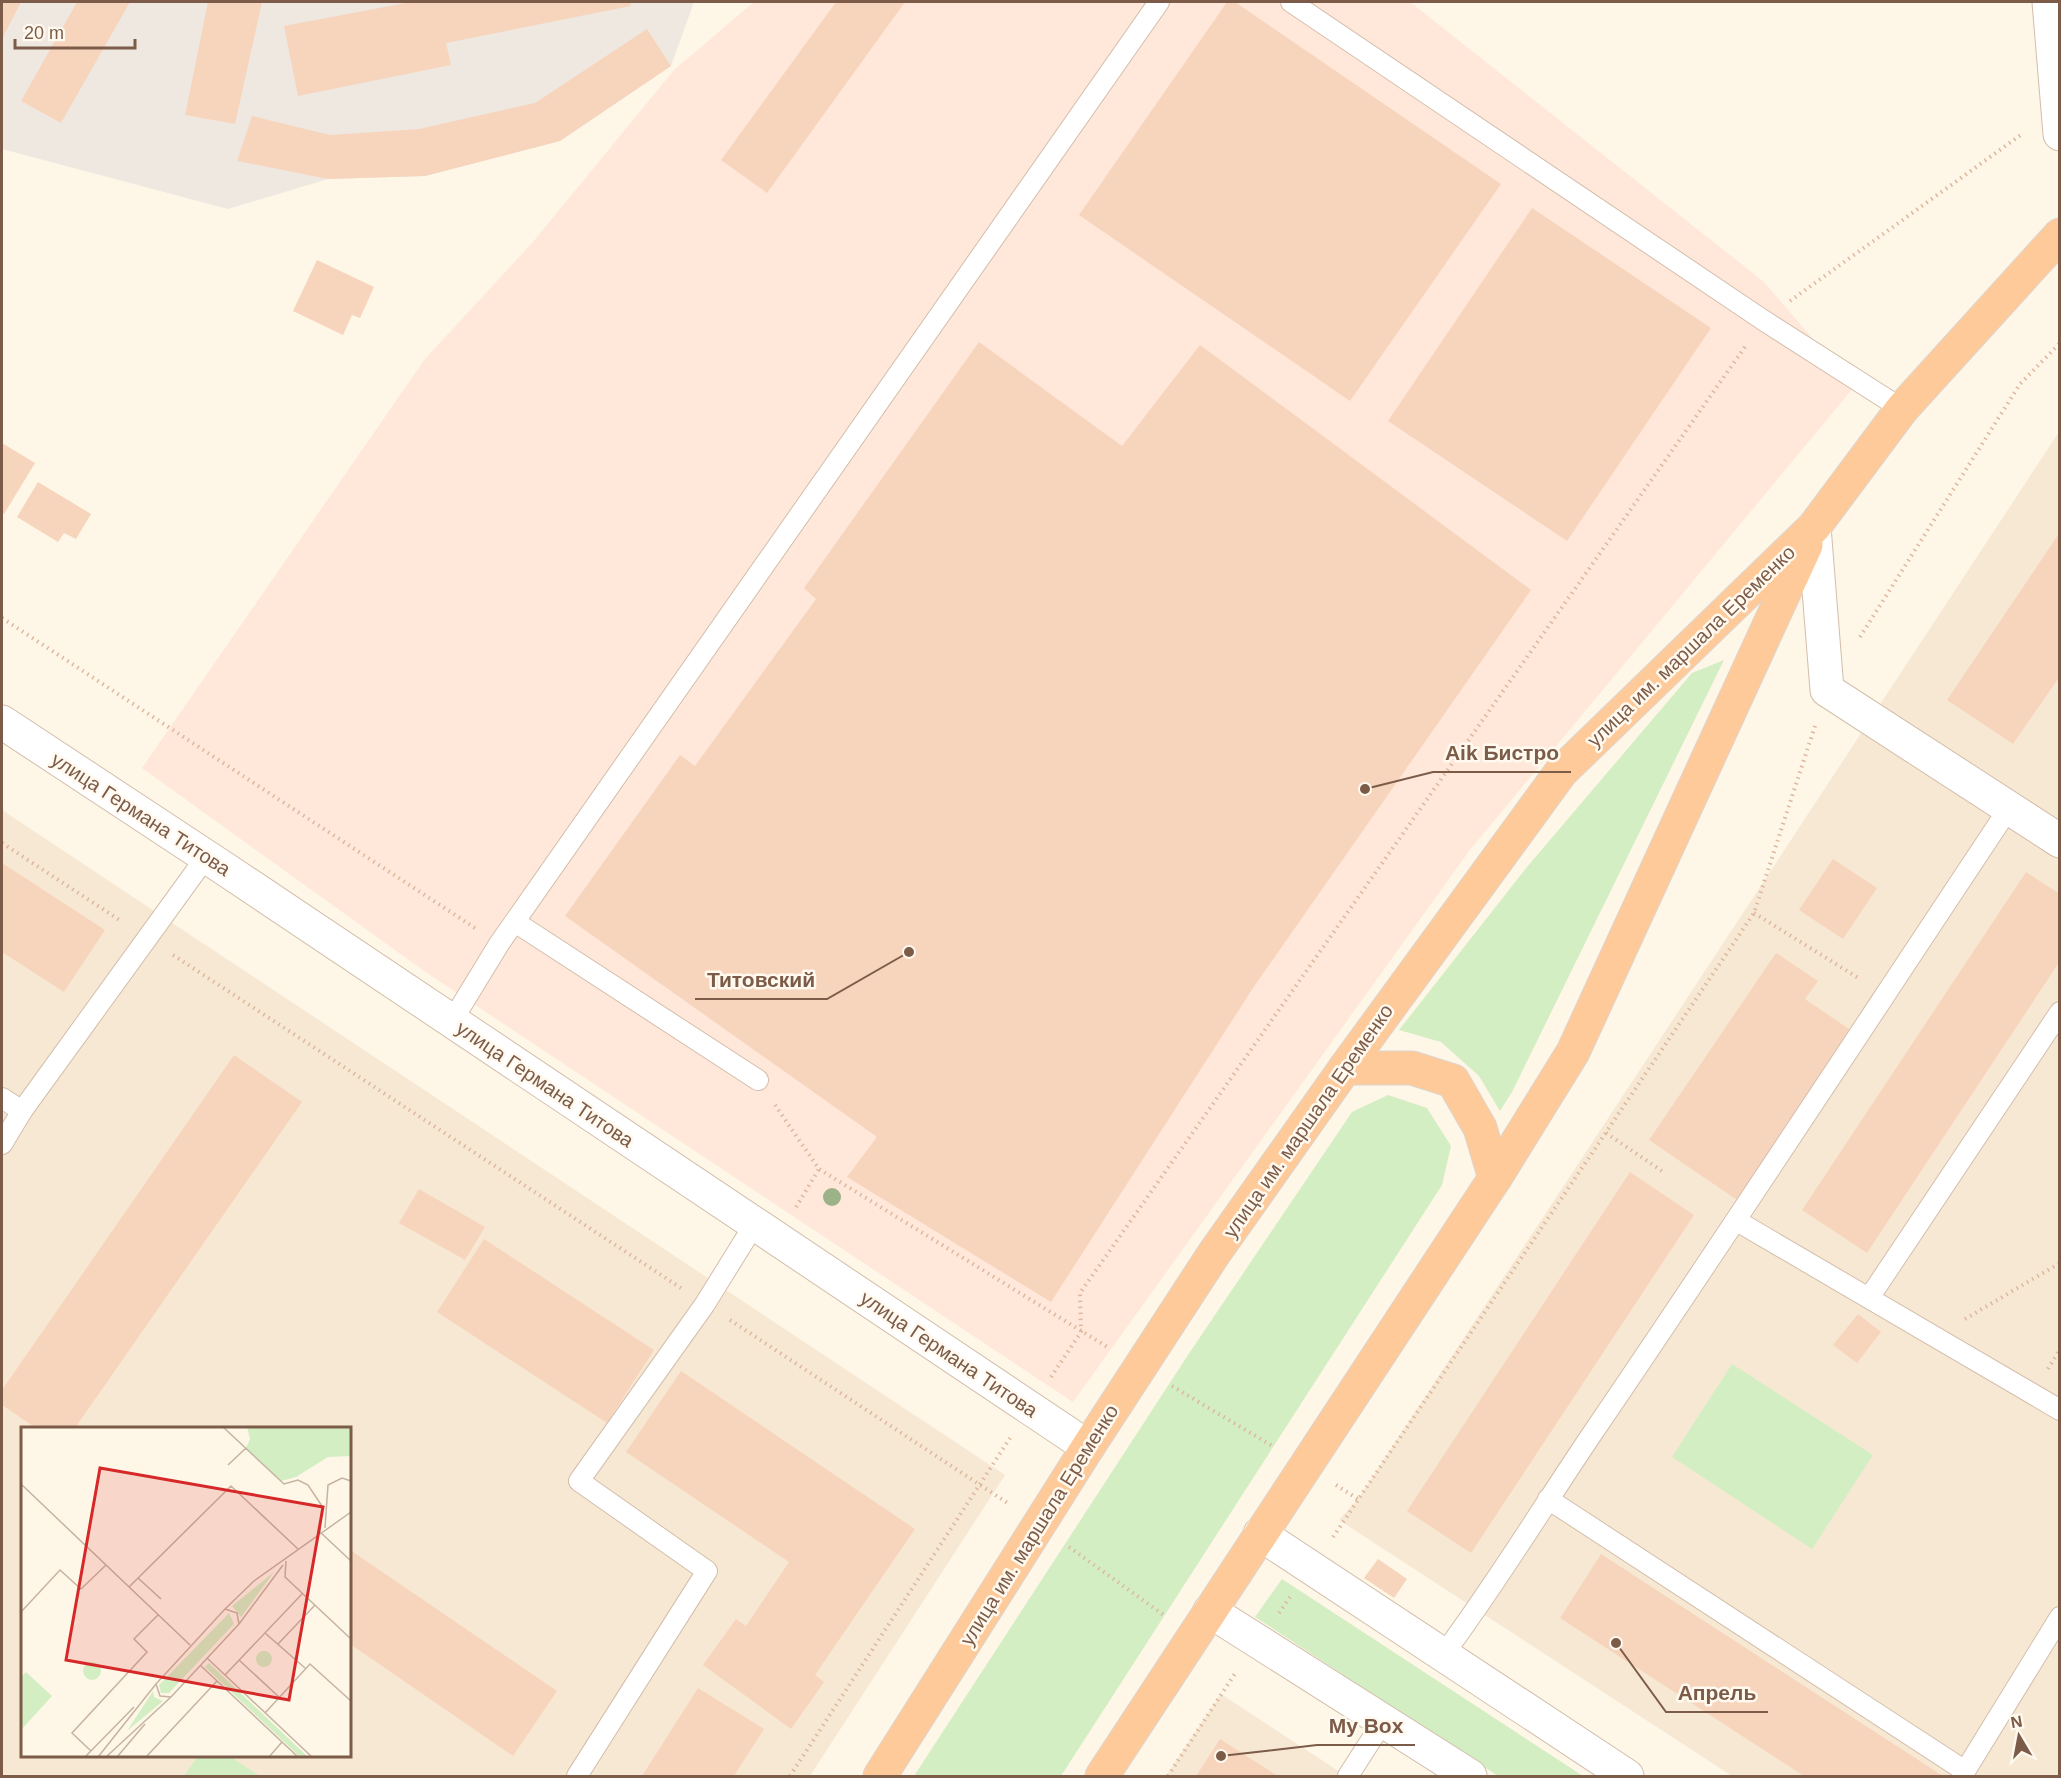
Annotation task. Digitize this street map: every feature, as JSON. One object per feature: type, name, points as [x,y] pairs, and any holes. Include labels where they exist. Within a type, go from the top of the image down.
[{"type":"highway","name":"улица им. маршала Еременко","points":[[880,1776],[1213,1255],[1344,1068],[1561,772],[1814,527],[1902,409],[2060,235]]},
{"type":"highway","name":"улица им. маршала Еременко","points":[[1102,1776],[1495,1178],[1573,1052],[1814,527]]},
{"type":"highway","points":[[1344,1068],[1412,1068],[1454,1082],[1480,1128],[1495,1178]]},
{"type":"street","points":[[2049,2],[2058,122]]},
{"type":"street","points":[[1814,527],[1827,690],[2060,841]]},
{"type":"street","name":"улица Германа Титова","points":[[2,722],[1088,1448]]},
{"type":"street","points":[[1260,1534],[1627,1776]]},
{"type":"street","points":[[1202,1624],[1258,1642],[1470,1776]]},
{"type":"lane","points":[[452,1022],[499,944],[1159,2]]},
{"type":"lane","points":[[1291,2],[1763,320],[1902,409]]},
{"type":"lane","points":[[1443,1655],[1482,1603],[1548,1498],[1737,1221],[2009,808]]},
{"type":"lane","points":[[2,1144],[22,1111],[206,857]]},
{"type":"lane","points":[[515,922],[758,1080]]},
{"type":"lane","points":[[1869,1298],[2060,1012]]},
{"type":"lane","points":[[2,1098],[22,1111]]},
{"type":"lane","points":[[1737,1221],[2060,1410]]},
{"type":"lane","points":[[577,1776],[707,1571],[579,1481],[705,1304],[754,1224]]},
{"type":"lane","points":[[1548,1498],[1964,1774],[2060,1617]]},
{"type":"lane","points":[[1348,1776],[1384,1720]]},
{"type":"path","points":[[790,1776],[1081,1332],[1080,1293],[1763,320],[2058,122]]},
{"type":"path","points":[[1858,640],[2020,384],[2060,343]]},
{"type":"path","points":[[2,618],[499,944]]},
{"type":"path","points":[[1168,1776],[1221,1694],[1358,1499],[1754,913],[1827,690]]},
{"type":"path","points":[[2,843],[980,1483],[1039,1525],[1202,1624]]},
{"type":"path","points":[[1754,913],[1885,995]]},
{"type":"path","points":[[758,1080],[819,1169],[1081,1332],[1141,1366],[1358,1499]]},
{"type":"path","points":[[1606,1132],[1662,1171]]},
{"type":"path","points":[[1935,1337],[2060,1263]]},
{"type":"shaded area","points":[[2,2],[694,2],[671,66],[560,141],[425,176],[328,179],[228,209],[2,149]]},
{"type":"shaded area","points":[[754,2],[1410,2],[1764,282],[1854,387],[1469,851],[1073,1402],[427,973],[142,768],[425,359],[533,242],[674,70]]},
{"type":"shaded area","points":[[2059,432],[2059,1776],[1732,1776],[1339,1520],[1358,1499]]},
{"type":"shaded area","points":[[2,810],[1005,1475],[810,1776],[2,1776]]},
{"type":"shaded area","points":[[1221,1694],[1346,1776],[1166,1776]]},
{"type":"green space","points":[[1724,660],[1512,1092],[1500,1111],[1479,1076],[1441,1042],[1399,1030],[1527,867],[1692,673]]},
{"type":"green space","points":[[1388,1095],[1427,1108],[1451,1146],[1442,1185],[1061,1776],[914,1776],[1188,1355],[1352,1112]]},
{"type":"green space","points":[[1732,1364],[1873,1455],[1812,1549],[1672,1457]]},
{"type":"green space","points":[[1282,1579],[1583,1776],[1498,1776],[1255,1617]]},
{"type":"green space","points":[[197,1757],[231,1757],[260,1776],[184,1776]]},
{"type":"building","points":[[2,2],[21,2],[2,39]]},
{"type":"building","points":[[77,2],[130,2],[61,123],[21,101]]},
{"type":"building","points":[[208,2],[262,2],[235,124],[185,115]]},
{"type":"building","points":[[411,2],[630,2],[631,6],[446,43],[451,65],[298,96],[284,26]]},
{"type":"building","points":[[836,2],[905,2],[767,193],[721,160]]},
{"type":"building","points":[[1227,2],[1235,2],[1501,184],[1350,401],[1079,215]]},
{"type":"building","points":[[647,29],[671,66],[560,141],[425,176],[328,179],[237,161],[252,116],[330,135],[419,129],[535,103]]},
{"type":"building","points":[[1532,208],[1711,328],[1567,541],[1388,421]]},
{"type":"building","points":[[317,260],[374,287],[360,318],[352,315],[343,335],[293,311]]},
{"type":"building","points":[[979,342],[1122,446],[1200,345],[1531,590],[1253,988],[1051,1302],[847,1177],[877,1137],[565,916],[680,755],[695,766],[816,599],[804,588]]},
{"type":"building","points":[[2,443],[35,463],[4,514],[2,512]]},
{"type":"building","points":[[38,482],[91,514],[76,539],[64,533],[58,542],[17,517]]},
{"type":"building","points":[[2060,532],[2060,676],[2013,744],[1947,700]]},
{"type":"building","points":[[1833,859],[1877,888],[1843,939],[1799,910]]},
{"type":"building","points":[[2,863],[105,930],[64,992],[2,952]]},
{"type":"building","points":[[2026,872],[2060,894],[2060,961],[1867,1253],[1802,1210]]},
{"type":"building","points":[[1776,953],[1818,981],[1805,999],[1852,1031],[1737,1200],[1649,1140]]},
{"type":"building","points":[[234,1055],[302,1102],[76,1427],[35,1427],[2,1405],[2,1390]]},
{"type":"building","points":[[1630,1172],[1694,1215],[1471,1553],[1407,1511]]},
{"type":"building","points":[[419,1189],[485,1227],[465,1260],[399,1223]]},
{"type":"building","points":[[484,1239],[654,1350],[607,1423],[437,1312]]},
{"type":"building","points":[[1858,1314],[1881,1332],[1857,1363],[1833,1345]]},
{"type":"building","points":[[681,1371],[915,1529],[815,1675],[824,1682],[791,1729],[703,1665],[736,1619],[746,1626],[789,1562],[626,1452]]},
{"type":"building","points":[[351,1551],[557,1691],[513,1756],[351,1645]]},
{"type":"building","points":[[1601,1554],[1943,1776],[1804,1776],[1560,1618]]},
{"type":"building","points":[[1378,1559],[1407,1579],[1394,1598],[1364,1578]]},
{"type":"building","points":[[698,1688],[764,1729],[734,1776],[642,1776]]},
{"type":"building","points":[[1220,1739],[1278,1776],[1196,1776]]},
{"type":"place","name":"Aik Бистро","points":[[1365,789]]},
{"type":"place","name":"Титовский","points":[[909,952]]},
{"type":"place","name":"Апрель","points":[[1616,1643]]},
{"type":"place","name":"My Box","points":[[1221,1756]]}]
